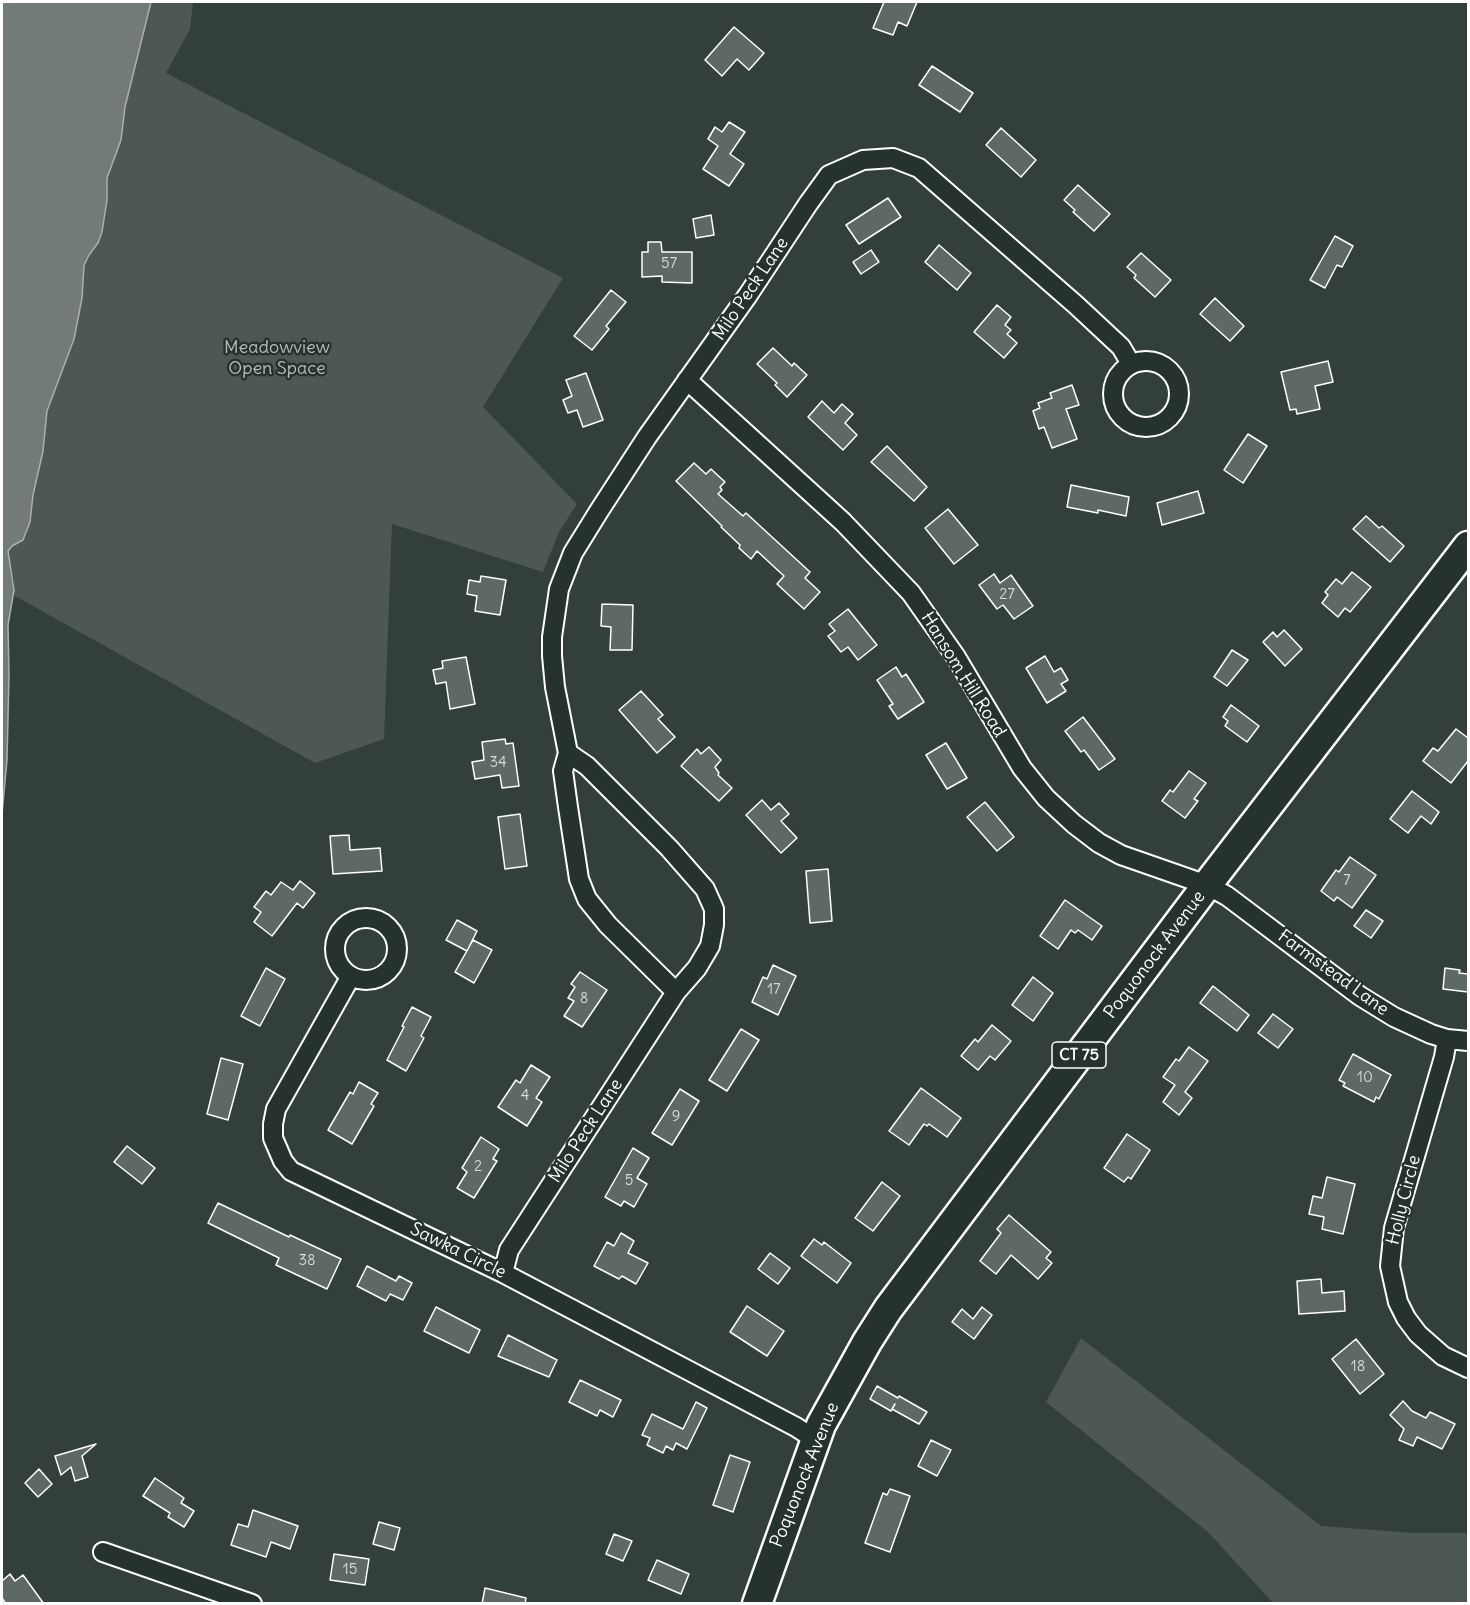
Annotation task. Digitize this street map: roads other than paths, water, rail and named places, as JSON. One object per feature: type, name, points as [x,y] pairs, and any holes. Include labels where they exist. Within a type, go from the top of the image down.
[{"type":"main road","name":"Poquonock Avenue","points":[[757,1604],[816,1440],[833,1402],[888,1309],[1207,885],[1468,546]]},
{"type":"street","name":"Milo Peck Lane","points":[[676,992],[608,925],[588,899],[579,879],[563,771],[568,753],[555,687],[552,656],[559,589],[573,553],[599,511],[829,175],[863,160],[893,158],[927,175],[1121,347],[1131,364]]},
{"type":"street","name":"Hansom Hill Road","points":[[687,380],[843,522],[911,593],[956,657],[1022,768],[1046,798],[1099,843],[1131,859],[1207,885]]},
{"type":"street","name":"Milo Peck Lane","points":[[503,1273],[509,1250],[676,992],[697,968],[710,946],[714,909],[705,889],[669,848],[587,766],[568,753]]},
{"type":"street","name":"Farmstead Lane","points":[[1207,885],[1227,896],[1377,1007],[1416,1028],[1448,1039],[1468,1041]]},
{"type":"street","name":"Sawka Circle","points":[[351,976],[276,1109],[273,1138],[278,1153],[291,1171],[303,1179],[503,1273],[796,1427],[816,1440]]},
{"type":"street","name":"Holly Circle","points":[[1448,1039],[1394,1228],[1390,1266],[1398,1302],[1418,1334],[1443,1356],[1468,1368]]},
{"type":"street","points":[[103,1552],[252,1604]]},
{"type":"park label","name":"Meadowview Open Space","points":[[277,358]]}]
